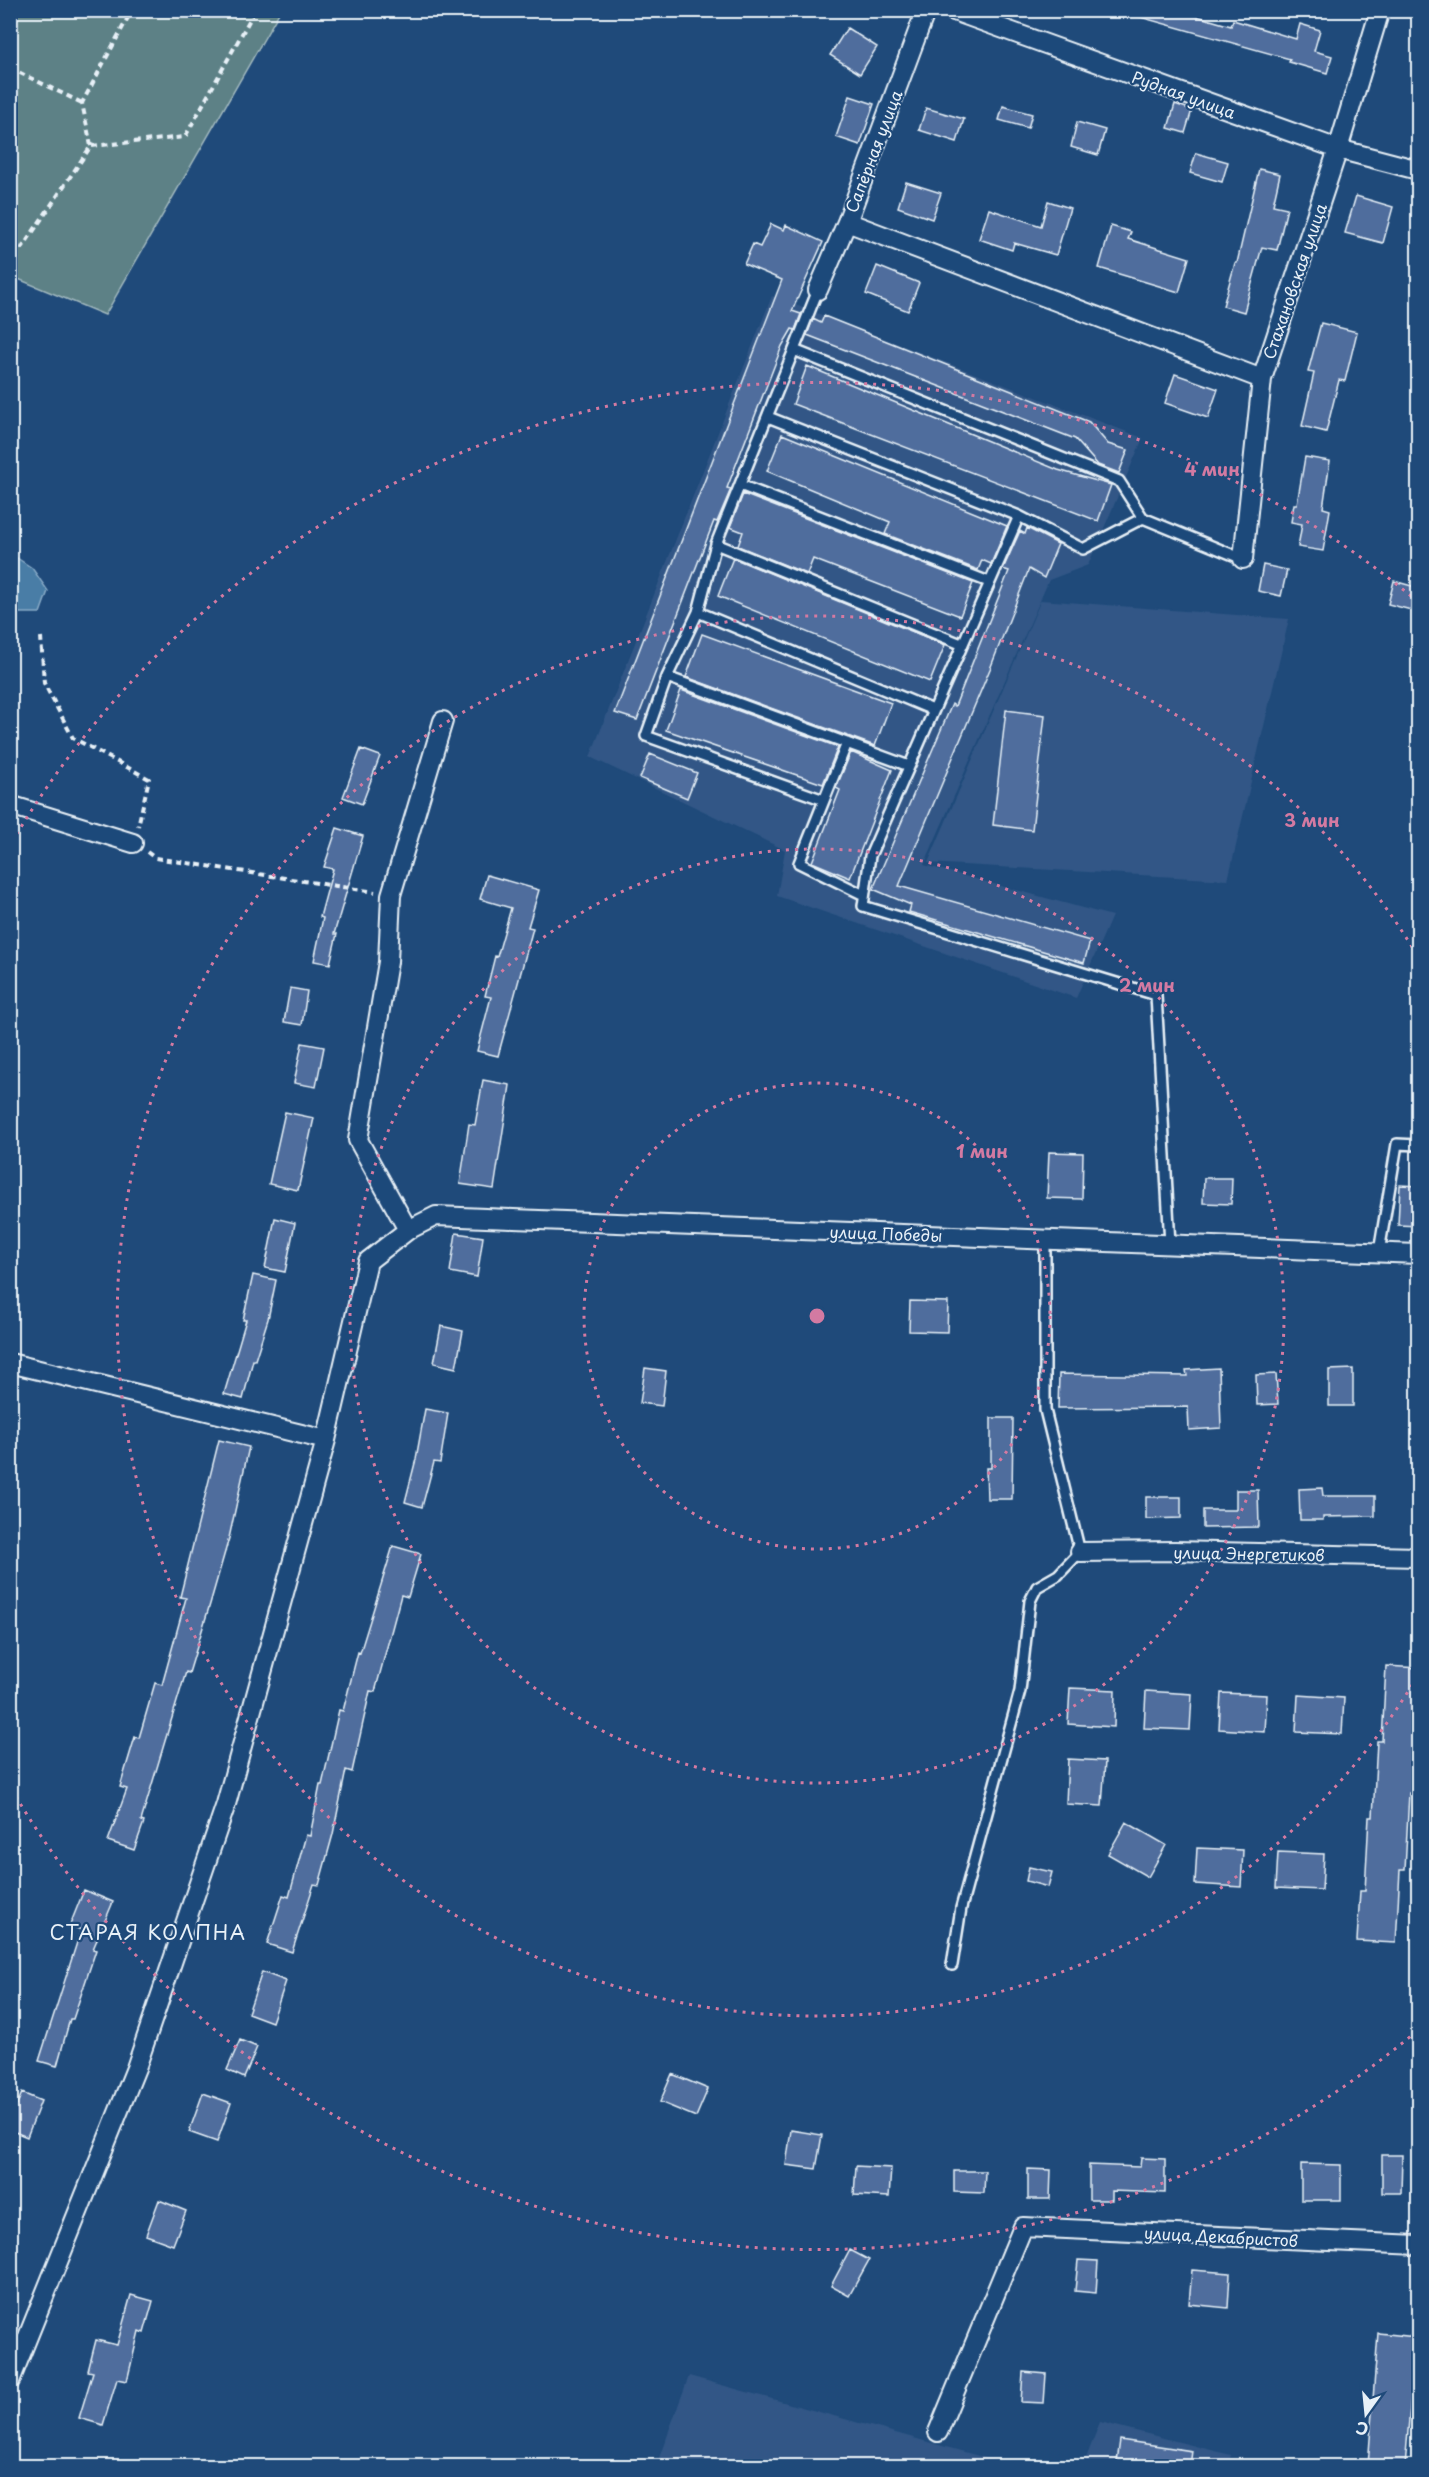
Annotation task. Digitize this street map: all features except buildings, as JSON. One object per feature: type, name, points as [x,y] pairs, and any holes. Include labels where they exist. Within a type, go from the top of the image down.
[{"type":"street","name":"Сапёрная улица","points":[[818,290],[847,222],[926,10]]},
{"type":"street","name":"Рудная улица","points":[[951,10],[1338,149],[1419,170]]},
{"type":"street","name":"Стахановская улица","points":[[1243,559],[1262,379],[1338,149],[1380,10]]},
{"type":"street","points":[[847,222],[1262,379]]},
{"type":"street","points":[[408,1230],[358,1140],[388,962],[391,895],[443,721]]},
{"type":"street","points":[[10,805],[133,843]]},
{"type":"street","name":"улица Победы","points":[[326,1440],[368,1261],[408,1230],[436,1216],[1419,1254]]},
{"type":"street","points":[[10,1363],[326,1440],[226,1804],[136,2068],[10,2381]]},
{"type":"street","name":"улица Энергетиков","points":[[1080,1552],[1175,1551],[1419,1557]]},
{"type":"street","name":"улица Декабристов","points":[[938,2432],[1023,2227],[1419,2245]]},
{"type":"lane","points":[[818,290],[716,544],[698,612],[667,677],[646,736],[824,800]]},
{"type":"lane","points":[[794,350],[1119,481],[1143,518],[1243,559]]},
{"type":"lane","points":[[768,417],[1019,516],[1083,549],[1143,518]]},
{"type":"lane","points":[[740,485],[989,582]]},
{"type":"lane","points":[[1019,516],[870,856],[863,906],[1156,995],[1170,1244]]},
{"type":"lane","points":[[716,544],[961,644]]},
{"type":"lane","points":[[698,612],[933,710]]},
{"type":"lane","points":[[667,677],[909,766]]},
{"type":"lane","points":[[847,743],[799,863],[864,896]]},
{"type":"lane","points":[[1379,1252],[1397,1144],[1419,1145]]},
{"type":"lane","points":[[952,1965],[961,1908],[1020,1691],[1030,1601],[1037,1587],[1058,1575],[1080,1552],[1045,1410],[1045,1239]]},
{"type":"path","points":[[10,245],[22,248],[91,146],[82,103],[132,10]]},
{"type":"path","points":[[91,146],[185,137],[255,10]]},
{"type":"path","points":[[10,68],[82,103]]},
{"type":"path","points":[[41,637],[44,683],[73,738],[149,779],[133,843],[155,858],[391,895]]},
{"type":"shaded area","points":[[772,296],[1143,438],[1088,565],[1049,580],[924,865],[1112,916],[1076,998],[777,896],[785,850],[590,757]]},
{"type":"shaded area","points":[[11,554],[32,568],[48,591],[40,613],[11,613]]},
{"type":"shaded area","points":[[1041,600],[1289,619],[1228,880],[928,863]]},
{"type":"shaded area","points":[[689,2376],[1015,2466],[656,2466]]},
{"type":"shaded area","points":[[1100,2422],[1231,2455],[1228,2466],[1083,2466]]},
{"type":"green space","points":[[10,11],[280,11],[105,315],[11,276]]},
{"type":"district","name":"СТАРАЯ КОЛПНА","points":[[148,1932]]}]
